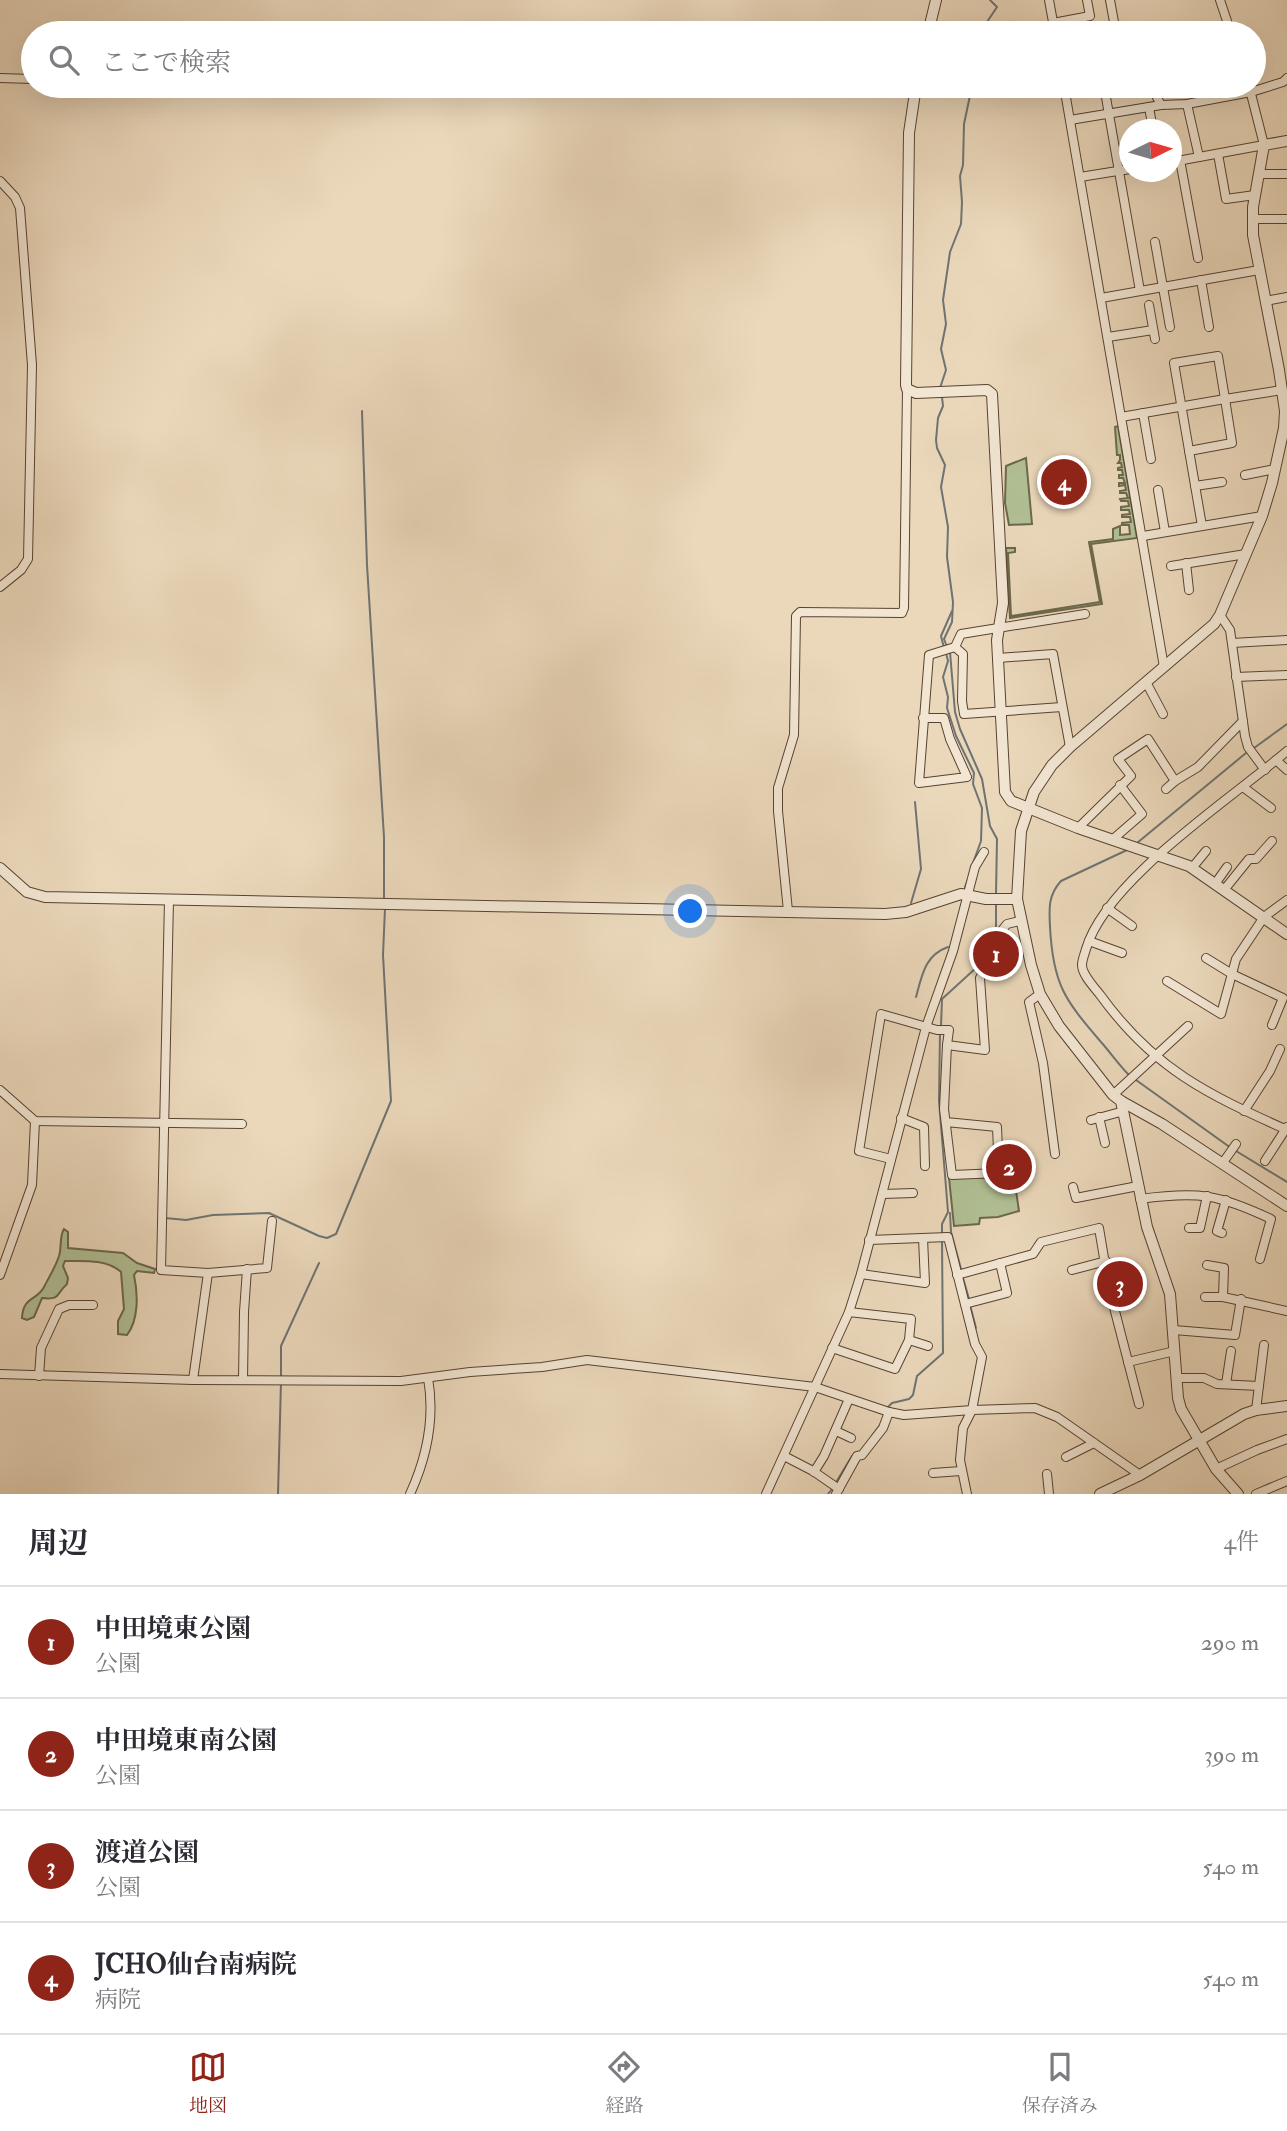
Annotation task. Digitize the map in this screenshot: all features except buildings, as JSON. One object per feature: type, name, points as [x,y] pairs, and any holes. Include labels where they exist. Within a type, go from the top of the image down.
[{"type":"street","points":[[931,21],[936,0]]},
{"type":"street","points":[[1049,0],[1053,21]]},
{"type":"street","points":[[1064,21],[1090,16],[1087,0]]},
{"type":"street","points":[[1110,0],[1114,21]]},
{"type":"street","points":[[1220,0],[1227,21]]},
{"type":"street","points":[[0,78],[21,79]]},
{"type":"street","points":[[1266,86],[1283,82],[1287,78]]},
{"type":"street","points":[[788,911],[778,788],[794,735],[796,616],[800,612],[902,613],[904,608],[909,133],[914,98]]},
{"type":"street","points":[[1066,98],[1164,667]]},
{"type":"street","points":[[1080,177],[1119,171],[1106,98]]},
{"type":"street","points":[[1157,98],[1161,105]]},
{"type":"street","points":[[1070,120],[1214,98]]},
{"type":"street","points":[[1252,98],[1264,145],[1253,219],[1265,301],[1283,370],[1284,445],[1262,516],[1214,624],[1070,747],[1042,778],[1021,831],[1017,898],[1020,921],[1040,994],[1059,1026],[1119,1102],[1162,1125],[1287,1206]]},
{"type":"street","points":[[1187,104],[1199,157]]},
{"type":"street","points":[[1149,107],[1151,119]]},
{"type":"street","points":[[1182,160],[1287,141]]},
{"type":"street","points":[[1218,154],[1226,199],[1255,195]]},
{"type":"street","points":[[1259,174],[1287,174]]},
{"type":"street","points":[[0,181],[15,197],[20,208],[32,365],[28,559],[21,570],[0,587]]},
{"type":"street","points":[[1121,182],[1140,291]]},
{"type":"street","points":[[1181,182],[1198,258]]},
{"type":"street","points":[[1253,219],[1287,219]]},
{"type":"street","points":[[1155,242],[1170,327]]},
{"type":"street","points":[[1101,298],[1259,270]]},
{"type":"street","points":[[1201,280],[1209,327]]},
{"type":"street","points":[[1265,301],[1287,297]]},
{"type":"street","points":[[1108,337],[1154,334],[1149,304]]},
{"type":"street","points":[[1189,451],[1232,443],[1218,356],[1174,363],[1182,407],[1189,451],[1202,526]]},
{"type":"street","points":[[907,389],[916,393],[987,390],[992,394],[1003,603],[998,658],[1005,792],[1011,801],[1192,868],[1287,934]]},
{"type":"street","points":[[1121,417],[1282,390]]},
{"type":"street","points":[[1143,414],[1151,459]]},
{"type":"street","points":[[1245,474],[1275,469]]},
{"type":"street","points":[[1195,486],[1222,482]]},
{"type":"street","points":[[1158,490],[1165,532]]},
{"type":"street","points":[[1143,536],[1262,516]]},
{"type":"street","points":[[1171,566],[1246,554]]},
{"type":"street","points":[[1186,563],[1189,590]]},
{"type":"street","points":[[923,718],[944,718],[950,739],[968,777],[919,783],[923,718],[929,655],[954,647],[961,634],[1085,614]]},
{"type":"street","points":[[1220,615],[1230,630],[1243,720],[1251,751],[1265,770]]},
{"type":"street","points":[[1232,643],[1287,640]]},
{"type":"street","points":[[954,647],[963,654],[961,701],[964,714],[1062,707]]},
{"type":"street","points":[[998,658],[1053,654],[1070,747]]},
{"type":"street","points":[[1236,677],[1287,675]]},
{"type":"street","points":[[1146,682],[1163,714]]},
{"type":"street","points":[[1166,789],[1198,768],[1243,720]]},
{"type":"street","points":[[1078,828],[1131,776],[1118,759],[1148,738],[1175,781]]},
{"type":"street","points":[[1265,1161],[1286,1129],[1196,1087],[1155,1057],[1117,1018],[1082,965],[1088,941],[1107,908],[1158,855],[1287,751]]},
{"type":"street","points":[[1276,761],[1287,770]]},
{"type":"street","points":[[1112,840],[1142,814],[1120,785]]},
{"type":"street","points":[[1243,787],[1270,808]]},
{"type":"street","points":[[1224,890],[1249,859],[1256,859],[1272,841]]},
{"type":"street","points":[[1192,868],[1206,851]]},
{"type":"street","points":[[766,1494],[849,1312],[883,1195],[926,1027],[953,951],[975,867],[984,852]]},
{"type":"street","points":[[1215,884],[1227,867]]},
{"type":"street","points":[[0,868],[17,885],[36,896],[169,900],[885,914],[906,912],[961,894],[986,899],[1017,898]]},
{"type":"street","points":[[169,900],[161,1270],[208,1273],[267,1268],[272,1221]]},
{"type":"street","points":[[1167,981],[1221,1014],[1236,959],[1264,917],[1287,900]]},
{"type":"street","points":[[1107,908],[1132,926]]},
{"type":"street","points":[[947,1045],[985,1050],[980,978],[1003,929],[1007,924],[1020,921]]},
{"type":"street","points":[[1088,941],[1122,953]]},
{"type":"street","points":[[1206,958],[1232,974],[1283,998],[1272,1025]]},
{"type":"street","points":[[1040,994],[1029,1002],[1043,1063],[1055,1154]]},
{"type":"street","points":[[891,1159],[859,1151],[881,1014],[926,1027],[948,1030],[944,1077],[946,1122],[952,1175],[999,1173],[997,1126],[946,1122]]},
{"type":"street","points":[[1188,1026],[1127,1081],[1119,1102],[1147,1227],[1170,1293],[1181,1409],[1216,1469],[1238,1494]]},
{"type":"street","points":[[1244,1111],[1270,1071],[1280,1049]]},
{"type":"street","points":[[0,1090],[34,1121],[242,1124]]},
{"type":"street","points":[[1105,1143],[1095,1118],[1119,1102]]},
{"type":"street","points":[[901,1118],[924,1126],[925,1166]]},
{"type":"street","points":[[0,1275],[32,1185],[34,1121]]},
{"type":"street","points":[[1222,1164],[1237,1144]]},
{"type":"street","points":[[1073,1187],[1076,1198],[1138,1186]]},
{"type":"street","points":[[883,1195],[913,1193]]},
{"type":"street","points":[[1140,1199],[1174,1195],[1207,1196],[1226,1200],[1271,1219],[1260,1259]]},
{"type":"street","points":[[1189,1228],[1200,1228],[1207,1196]]},
{"type":"street","points":[[1222,1233],[1217,1231],[1226,1200]]},
{"type":"street","points":[[961,1273],[1033,1254],[1041,1242],[1099,1227],[1110,1288],[1139,1404]]},
{"type":"street","points":[[869,1240],[948,1237],[961,1273],[975,1344],[982,1357],[972,1410],[963,1428],[960,1460],[967,1494]]},
{"type":"street","points":[[861,1274],[925,1283],[922,1238]]},
{"type":"street","points":[[1072,1270],[1106,1261]]},
{"type":"street","points":[[968,1303],[1007,1293],[1000,1263]]},
{"type":"street","points":[[1207,1265],[1224,1268],[1223,1297]]},
{"type":"street","points":[[243,1380],[247,1269]]},
{"type":"street","points":[[192,1380],[208,1273]]},
{"type":"street","points":[[1205,1297],[1241,1299],[1287,1311]]},
{"type":"street","points":[[1174,1330],[1235,1335],[1241,1299]]},
{"type":"street","points":[[39,1376],[41,1348],[59,1309],[69,1305],[93,1304]]},
{"type":"street","points":[[832,1348],[895,1369],[909,1340],[911,1319],[849,1312]]},
{"type":"street","points":[[909,1340],[928,1346]]},
{"type":"street","points":[[1256,1410],[1264,1345]]},
{"type":"street","points":[[1128,1362],[1175,1351]]},
{"type":"street","points":[[1226,1384],[1231,1351]]},
{"type":"street","points":[[0,1374],[192,1380],[401,1381],[587,1360],[815,1387],[887,1412],[904,1415],[1035,1408],[1058,1417],[1140,1475]]},
{"type":"street","points":[[410,1494],[423,1465],[427,1445],[430,1403],[428,1378]]},
{"type":"street","points":[[1177,1378],[1204,1378],[1217,1384],[1259,1385]]},
{"type":"street","points":[[814,1472],[836,1432],[849,1399]]},
{"type":"street","points":[[1100,1494],[1140,1475],[1244,1414],[1287,1406]]},
{"type":"street","points":[[784,1456],[814,1472],[836,1489],[858,1456],[862,1455],[883,1428],[887,1412]]},
{"type":"street","points":[[836,1432],[851,1438]]},
{"type":"street","points":[[1216,1469],[1287,1439]]},
{"type":"street","points":[[1066,1457],[1094,1443]]},
{"type":"street","points":[[933,1474],[961,1471]]},
{"type":"street","points":[[1047,1474],[1049,1494]]},
{"type":"street","points":[[1256,1494],[1287,1482]]},
{"type":"green space","points":[[1118,426],[1137,538],[1091,544],[1102,604],[1010,618],[1006,548],[1015,548],[1015,552],[1008,553],[1011,616],[1100,602],[1089,542],[1113,539],[1113,529],[1120,526],[1120,535],[1130,534],[1129,525],[1122,525],[1131,522],[1130,517],[1122,517],[1130,514],[1129,510],[1121,510],[1121,507],[1129,506],[1128,501],[1120,499],[1128,498],[1126,493],[1120,493],[1126,490],[1125,485],[1119,486],[1119,483],[1125,483],[1123,478],[1119,478],[1119,475],[1123,475],[1122,470],[1118,470],[1122,467],[1121,463],[1118,463],[1120,455],[1117,455],[1115,427]]},
{"type":"green space","points":[[1026,458],[1032,524],[1009,525],[1005,503],[1006,466]]},
{"type":"green space","points":[[1014,1177],[1019,1211],[998,1217],[980,1218],[979,1224],[954,1226],[949,1178]]},
{"type":"green space","points":[[64,1229],[68,1232],[68,1248],[123,1253],[137,1263],[155,1269],[154,1273],[137,1271],[134,1275],[136,1306],[134,1322],[127,1335],[118,1334],[118,1321],[124,1309],[121,1272],[109,1265],[95,1262],[65,1261],[63,1266],[68,1278],[67,1284],[57,1296],[42,1298],[34,1317],[27,1320],[22,1318],[25,1306],[41,1291],[54,1268]]},
{"type":"waterway","points":[[988,21],[997,7],[990,0]]},
{"type":"waterway","points":[[940,388],[946,370],[941,349],[946,324],[943,300],[950,252],[961,224],[960,176],[963,165],[964,124],[969,98]]},
{"type":"waterway","points":[[942,397],[943,406],[938,418],[936,440],[945,465],[941,487],[948,527],[947,557],[953,602],[952,622],[944,639],[947,647]]},
{"type":"waterway","points":[[362,411],[367,565],[384,837],[384,899]]},
{"type":"waterway","points":[[944,648],[941,636],[952,611]]},
{"type":"waterway","points":[[950,652],[955,712],[982,779],[990,826],[997,839],[996,893]]},
{"type":"waterway","points":[[946,653],[948,661],[943,677],[948,697],[947,708],[956,736],[974,773],[973,784],[982,808],[981,841],[973,863]]},
{"type":"waterway","points":[[1254,748],[1287,724]]},
{"type":"waterway","points":[[1137,843],[1246,753]]},
{"type":"waterway","points":[[911,903],[921,869],[915,802]]},
{"type":"waterway","points":[[1127,850],[1061,881],[1050,902],[1049,914],[1054,963],[1063,990],[1078,1014],[1129,1075]]},
{"type":"waterway","points":[[965,887],[968,879]]},
{"type":"waterway","points":[[941,1026],[942,999],[977,967],[996,927],[996,902]]},
{"type":"waterway","points":[[165,1218],[186,1220],[213,1215],[269,1213],[319,1236],[327,1238],[336,1234],[391,1101],[383,955],[385,908]]},
{"type":"waterway","points":[[916,997],[929,961],[948,947]]},
{"type":"waterway","points":[[940,1032],[939,1101],[948,1212],[942,1224],[942,1234]]},
{"type":"waterway","points":[[1136,1080],[1231,1148]]},
{"type":"waterway","points":[[1236,1151],[1287,1182]]},
{"type":"waterway","points":[[950,1213],[951,1232],[961,1269]]},
{"type":"waterway","points":[[888,1407],[892,1403],[909,1399],[913,1395],[917,1376],[943,1353],[942,1240]]},
{"type":"waterway","points":[[281,1377],[281,1346],[319,1263]]},
{"type":"waterway","points":[[963,1278],[969,1299]]},
{"type":"waterway","points":[[970,1305],[976,1328]]},
{"type":"waterway","points":[[278,1494],[281,1382]]},
{"type":"waterway","points":[[871,1437],[880,1425]]},
{"type":"waterway","points":[[835,1484],[852,1456]]},
{"type":"waterway","points":[[828,1494],[832,1489]]},
{"type":"place","name":"JCHO仙台南病院","points":[[1064,482]]},
{"type":"place","name":"中田境東公園","points":[[996,954]]},
{"type":"place","name":"中田境東南公園","points":[[1009,1167]]},
{"type":"place","name":"渡道公園","points":[[1120,1284]]}]
